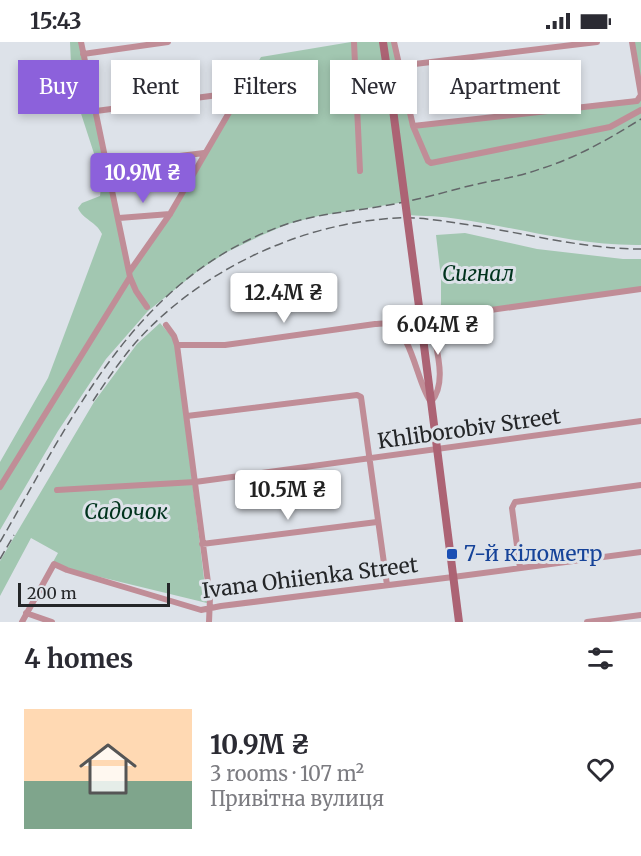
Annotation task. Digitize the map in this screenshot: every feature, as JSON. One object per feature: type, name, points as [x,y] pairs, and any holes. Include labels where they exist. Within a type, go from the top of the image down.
[{"type":"street","points":[[81,42],[84,60]]},
{"type":"street","points":[[83,54],[168,42]]},
{"type":"street","points":[[354,42],[360,171]]},
{"type":"street","points":[[383,42],[459,622]]},
{"type":"street","points":[[394,42],[397,60]]},
{"type":"street","points":[[417,64],[597,42]]},
{"type":"street","points":[[413,126],[637,100],[640,98],[632,42]]},
{"type":"street","points":[[0,487],[130,274],[170,214],[241,92],[99,111]]},
{"type":"street","points":[[410,114],[413,126],[428,161],[431,163],[610,127],[641,110]]},
{"type":"street","points":[[97,114],[130,274],[136,291],[147,307]]},
{"type":"street","points":[[108,165],[204,153]]},
{"type":"street","points":[[119,218],[170,214]]},
{"type":"street","points":[[431,402],[436,396],[439,382],[433,330],[434,324],[441,317],[641,290]]},
{"type":"street","points":[[177,345],[225,345],[389,324],[398,329],[404,337],[424,392],[431,402]]},
{"type":"street","points":[[166,325],[177,345],[210,598],[209,622]]},
{"type":"street","points":[[187,416],[357,395],[361,397],[387,585]]},
{"type":"street","name":"Khliborobiv Street","points":[[57,490],[195,482],[641,421]]},
{"type":"street","points":[[520,568],[512,508],[515,502],[641,484]]},
{"type":"street","points":[[202,544],[377,522]]},
{"type":"street","name":"Ivana Ohiienka Street","points":[[22,622],[54,564],[173,602],[208,610],[221,606],[453,578],[641,552]]},
{"type":"street","points":[[26,613],[52,622]]},
{"type":"street","points":[[587,622],[641,615]]},
{"type":"green space","points":[[70,42],[81,42],[85,60],[71,60]]},
{"type":"green space","points":[[351,42],[394,42],[398,60],[330,60],[330,114],[410,114],[413,125],[505,114],[581,114],[581,105],[640,98],[632,42],[641,42],[641,245],[595,243],[452,218],[407,215],[405,202],[318,216],[288,224],[260,236],[227,252],[199,270],[148,311],[106,359],[58,431],[0,530],[0,462],[48,378],[102,234],[78,208],[82,203],[100,196],[102,178],[81,114],[96,114],[130,270],[170,214],[228,114],[318,114],[318,60],[259,60],[261,57]]},
{"type":"green space","name":"Сигнал","points":[[465,233],[537,249],[641,259],[641,289],[441,317],[441,278],[436,235]]},
{"type":"green space","name":"Садочок","points":[[160,323],[172,337],[176,347],[207,603],[67,569],[53,562],[58,553],[31,538],[0,596],[0,561],[94,402],[137,344]]},
{"type":"railway","points":[[0,542],[55,446],[115,354],[149,314],[189,278],[234,247],[301,220],[409,201],[553,165],[604,141],[641,119]]},
{"type":"railway","points":[[93,401],[136,342],[162,316],[191,293],[222,272],[255,255],[289,240],[324,229],[361,222],[419,218],[572,243],[641,249]]},
{"type":"railway","points":[[0,559],[14,535]]},
{"type":"place","name":"7-й кілометр","points":[[452,554]]}]
